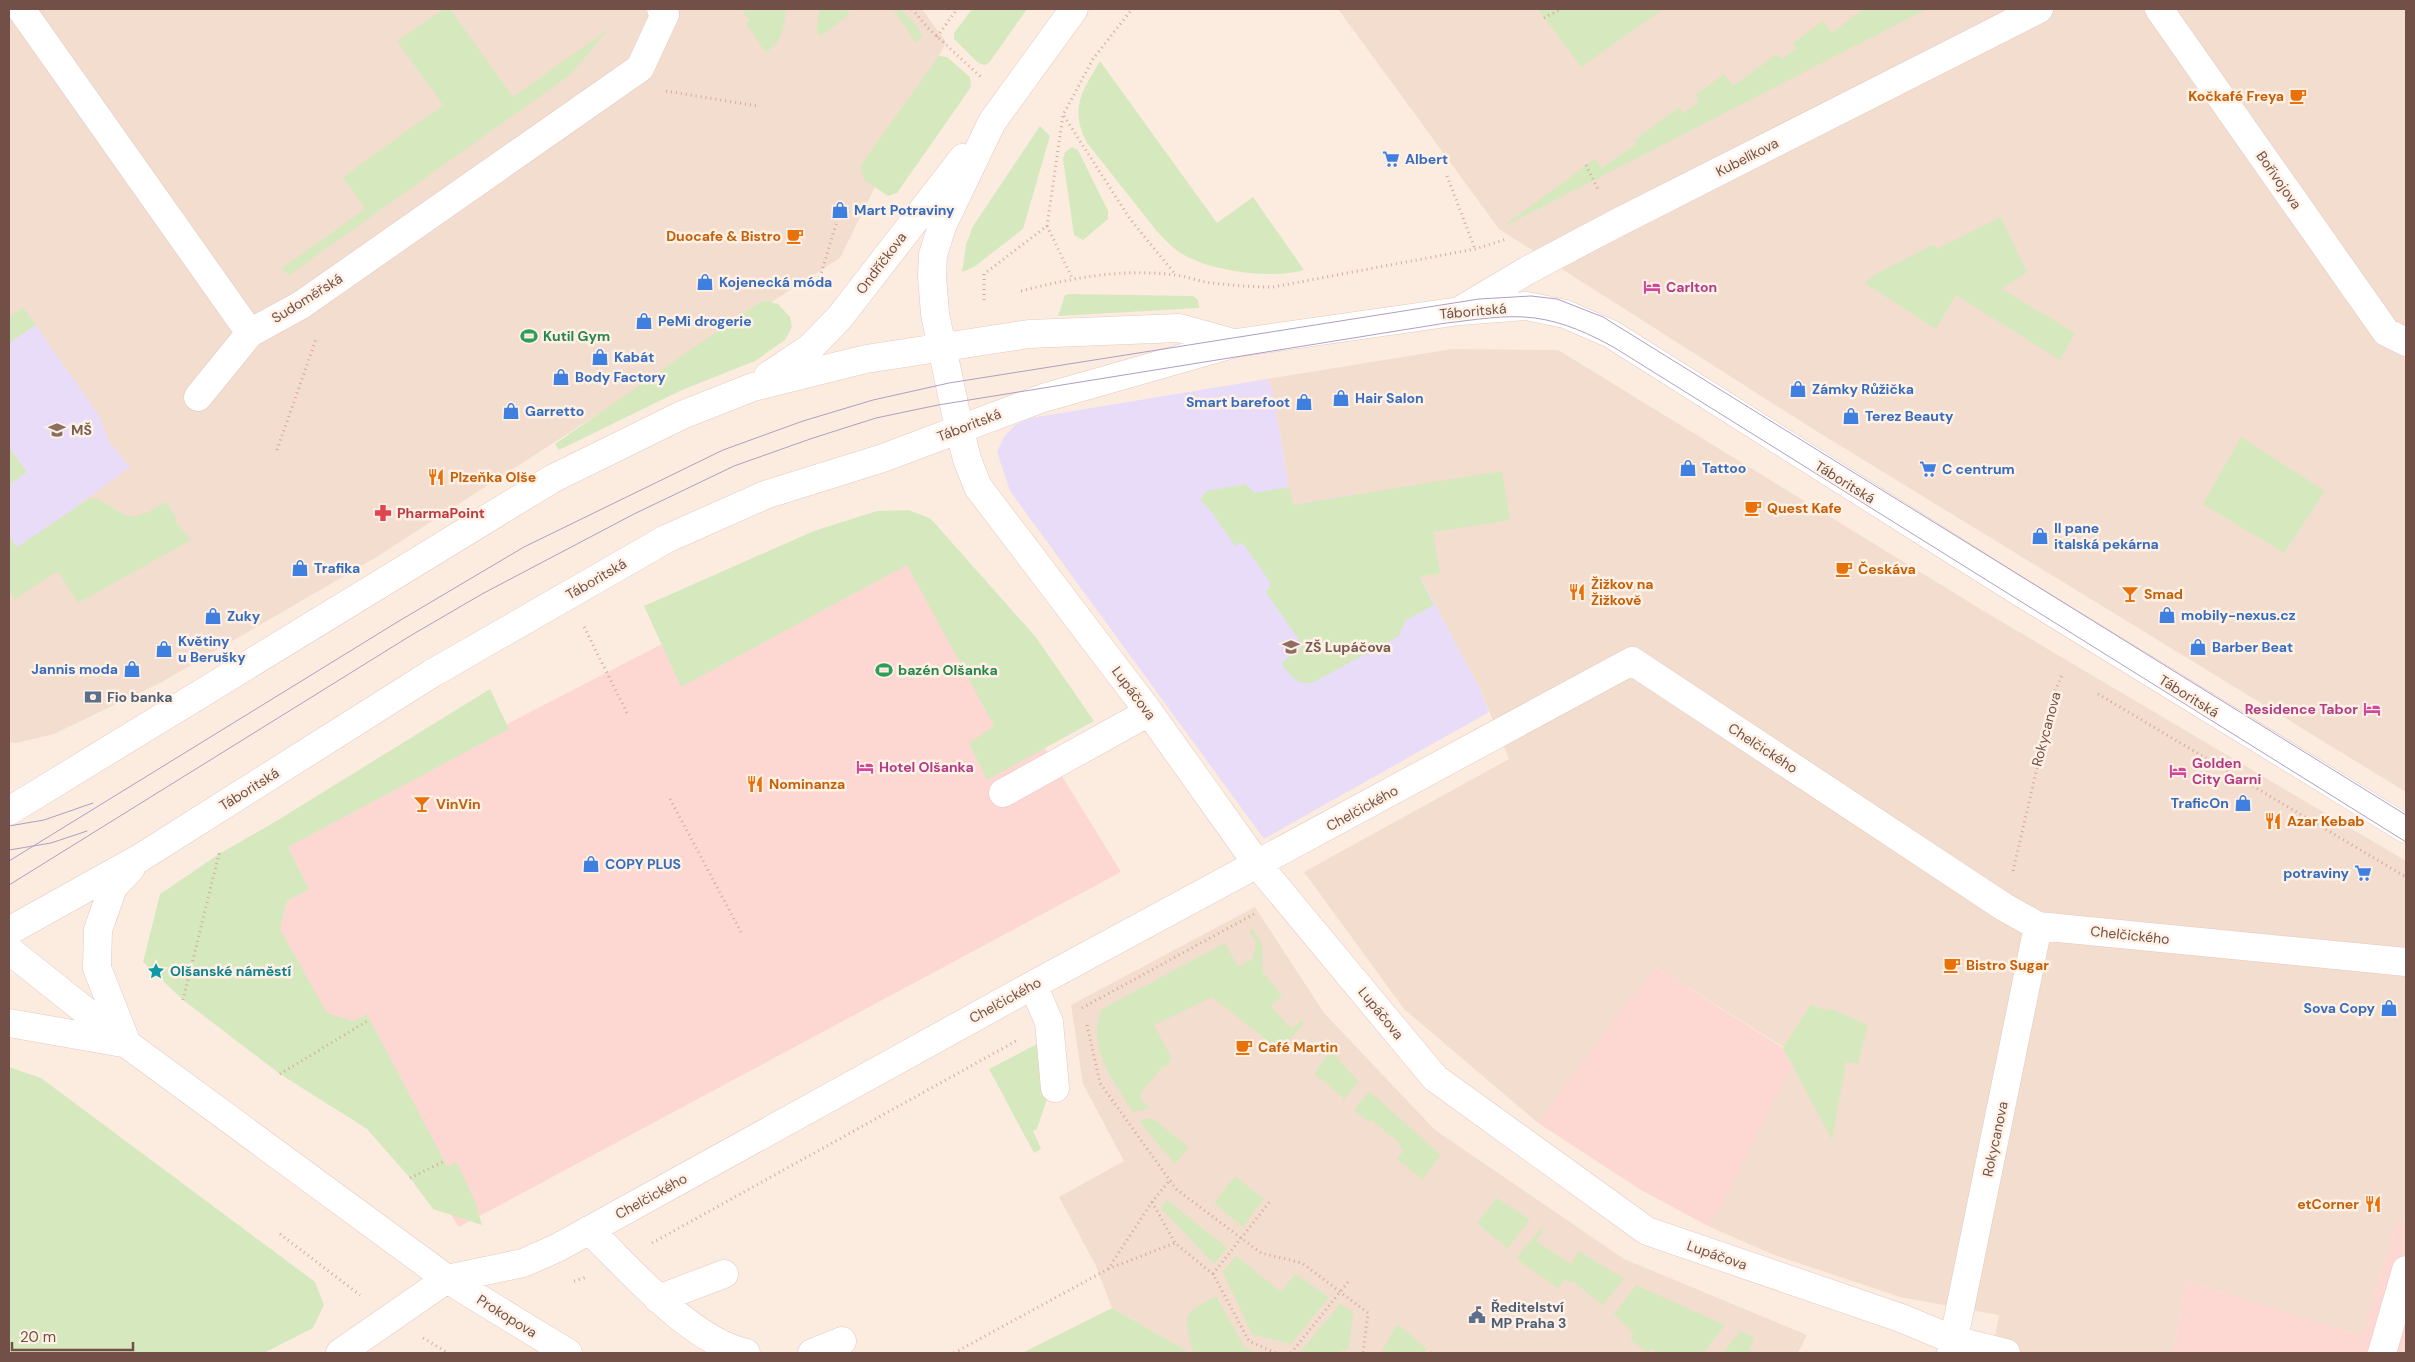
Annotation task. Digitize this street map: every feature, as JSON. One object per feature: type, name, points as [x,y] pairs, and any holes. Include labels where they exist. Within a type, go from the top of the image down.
[{"type":"street","points":[[21,9],[250,333],[198,397]]},
{"type":"street","name":"Ondříčkova","points":[[753,387],[810,348],[840,318],[920,212],[992,122],[1074,9]]},
{"type":"street","name":"Kubelíkova","points":[[1460,311],[1528,270],[1615,224],[2039,9]]},
{"type":"street","name":"Bořivojova","points":[[2159,9],[2386,332],[2406,342]]},
{"type":"street","points":[[640,68],[663,12]]},
{"type":"street","name":"Sudoměřská","points":[[250,333],[301,305],[640,68]]},
{"type":"street","name":"Ondříčkova","points":[[942,347],[933,298],[934,255],[942,226],[992,122]]},
{"type":"street","name":"Táboritská","points":[[9,931],[140,858],[431,674],[666,539],[765,495],[883,458],[1043,398],[1236,343],[1460,311],[1526,306],[1565,314],[1611,334],[2016,589],[2406,829]]},
{"type":"street","name":"Táboritská","points":[[9,812],[552,479],[682,415],[753,387],[866,359],[1042,333],[1179,328],[1236,343]]},
{"type":"street","name":"Lupáčova","points":[[942,347],[959,428],[967,459],[978,487],[1148,712],[1258,865],[1435,1078],[1647,1231],[1901,1318],[1953,1346],[2006,1353]]},
{"type":"street","name":"Chelčického","points":[[340,1353],[447,1279],[523,1263],[589,1230],[1065,967],[1258,865],[1632,661],[2004,907],[2038,926],[2406,962]]},
{"type":"street","points":[[1003,793],[1148,712]]},
{"type":"street","points":[[127,1044],[97,968],[98,930],[113,887],[140,858]]},
{"type":"street","name":"Rokycanova","points":[[1953,1346],[2038,926]]},
{"type":"street","points":[[9,950],[127,1044],[447,1279]]},
{"type":"street","points":[[1033,985],[1049,1022],[1055,1088]]},
{"type":"street","points":[[9,1023],[127,1044]]},
{"type":"street","points":[[589,1230],[658,1299],[720,1344],[746,1353]]},
{"type":"street","points":[[2382,1353],[2406,1270]]},
{"type":"street","points":[[658,1299],[724,1274]]},
{"type":"street","name":"Prokopova","points":[[447,1279],[568,1353]]},
{"type":"street","points":[[812,1353],[842,1340]]},
{"type":"path","points":[[912,9],[937,37],[982,78]]},
{"type":"path","points":[[937,37],[957,9]]},
{"type":"path","points":[[1072,278],[1047,226],[1063,115],[1093,59],[1132,9]]},
{"type":"path","points":[[1544,18],[1561,9]]},
{"type":"path","points":[[640,68],[655,89],[757,106]]},
{"type":"path","points":[[1063,115],[1130,219],[1176,275]]},
{"type":"path","points":[[1586,165],[1600,193],[1592,198]]},
{"type":"path","points":[[1446,176],[1475,249]]},
{"type":"path","points":[[817,289],[837,221]]},
{"type":"path","points":[[984,300],[984,274],[1047,226]]},
{"type":"path","points":[[1021,291],[1072,278],[1124,272],[1176,275],[1203,281],[1250,287],[1273,287],[1475,249],[1508,239]]},
{"type":"path","points":[[277,450],[319,329],[301,305]]},
{"type":"path","points":[[584,627],[627,713]]},
{"type":"path","name":"Rokycanova","points":[[2012,874],[2053,701],[2063,673]]},
{"type":"path","points":[[2098,694],[2406,877]]},
{"type":"path","points":[[670,799],[741,932]]},
{"type":"path","points":[[183,1000],[219,854],[214,842]]},
{"type":"path","points":[[621,1260],[1049,1022],[1083,1007],[1259,912]]},
{"type":"path","points":[[1065,967],[1083,1007],[1100,1083],[1176,1189],[1261,1253],[1302,1263],[1368,1313],[1363,1353]]},
{"type":"path","points":[[280,1074],[369,1020]]},
{"type":"path","points":[[410,1178],[445,1161]]},
{"type":"path","points":[[1108,1269],[1152,1202],[1170,1180]]},
{"type":"path","points":[[1213,1274],[1271,1200]]},
{"type":"path","points":[[1152,1202],[1175,1243],[1213,1274],[1249,1341],[1276,1353]]},
{"type":"path","points":[[954,1353],[1108,1269],[1175,1243]]},
{"type":"path","points":[[1292,1353],[1349,1281]]},
{"type":"shaded area","points":[[9,9],[922,9],[946,42],[840,258],[375,558],[162,682],[54,734],[17,743],[9,742]]},
{"type":"shaded area","points":[[1338,9],[2406,9],[2406,792],[1813,429],[1499,229]]},
{"type":"shaded area","name":"MŠ","points":[[23,307],[100,417],[109,442],[130,467],[42,532],[16,548],[9,537],[9,317]]},
{"type":"shaded area","points":[[1452,349],[1558,350],[1987,613],[2406,861],[2406,1221],[2398,1219],[2362,1335],[2186,1281],[2173,1353],[1992,1353],[1999,1315],[1900,1297],[1774,1255],[1708,1226],[1719,1211],[1777,1093],[1783,1047],[1657,968],[1626,1004],[1538,1123],[1404,1009],[1304,872],[1509,759],[1480,689],[1420,576],[1292,505],[1273,393],[1267,379]]},
{"type":"shaded area","name":"ZŠ Lupáčova","points":[[1267,379],[1273,393],[1292,505],[1357,494],[1420,576],[1480,689],[1489,712],[1264,839],[1010,491],[997,452],[1004,437],[1015,425],[1031,418]]},
{"type":"shaded area","points":[[904,519],[1121,872],[459,1227],[226,869]]},
{"type":"shaded area","points":[[1255,907],[1324,1013],[1435,1130],[1624,1259],[1807,1335],[1798,1353],[1191,1353],[1112,1308],[1096,1266],[1059,1197],[1124,1161],[1083,1084],[1071,1005]]},
{"type":"shaded area","points":[[1657,968],[1783,1048],[1791,1066],[1719,1211],[1708,1226],[1641,1190],[1538,1123],[1626,1004]]},
{"type":"shaded area","points":[[2398,1219],[2406,1221],[2406,1353],[2173,1353],[2186,1281],[2362,1335]]},
{"type":"green space","points":[[444,9],[450,9],[513,97],[610,28],[570,75],[289,275],[281,269],[365,209],[343,177],[443,105],[397,41]]},
{"type":"green space","points":[[741,9],[786,9],[782,34],[771,49],[765,52],[746,23],[750,21]]},
{"type":"green space","points":[[819,9],[845,9],[850,14],[821,36],[816,32]]},
{"type":"green space","points":[[893,9],[901,9],[917,27],[922,36],[916,43]]},
{"type":"green space","points":[[972,9],[1027,9],[989,63],[984,65],[977,62],[954,39],[954,33]]},
{"type":"green space","points":[[1538,9],[1663,9],[1581,67]]},
{"type":"green space","points":[[1864,9],[1927,9],[1499,229],[1595,159],[1602,168],[1637,143],[1635,140],[1679,107],[1683,113],[1699,102],[1695,95],[1724,74],[1733,86],[1777,54],[1781,59],[1797,48],[1793,43],[1823,21],[1831,33]]},
{"type":"green space","points":[[939,56],[947,57],[970,77],[971,87],[897,193],[888,196],[864,180],[860,166]]},
{"type":"green space","points":[[1100,61],[1217,223],[1253,197],[1304,270],[1274,274],[1237,272],[1187,257],[1164,239],[1087,143],[1082,131],[1078,110],[1080,100]]},
{"type":"green space","points":[[1040,126],[1050,136],[1023,229],[974,267],[962,272],[966,245],[973,226]]},
{"type":"green space","points":[[1072,147],[1078,150],[1108,211],[1108,219],[1083,240],[1074,235],[1063,159],[1065,152]]},
{"type":"green space","points":[[2001,217],[2026,270],[2029,271],[2002,289],[2075,333],[2060,360],[1956,295],[1936,329],[1864,283],[1876,274],[1934,244],[1937,249]]},
{"type":"green space","points":[[1065,295],[1193,296],[1198,300],[1199,308],[1058,316]]},
{"type":"green space","points":[[766,301],[778,304],[790,317],[792,327],[785,340],[755,361],[682,390],[559,450],[555,444],[760,302]]},
{"type":"green space","points":[[23,307],[36,325],[9,343],[9,317]]},
{"type":"green space","points":[[2241,437],[2325,491],[2284,553],[2203,504]]},
{"type":"green space","points":[[9,447],[27,472],[9,485]]},
{"type":"green space","points":[[1502,471],[1510,520],[1433,532],[1440,573],[1420,577],[1434,605],[1405,621],[1399,636],[1314,682],[1308,683],[1294,679],[1281,663],[1300,649],[1302,644],[1265,591],[1270,588],[1270,582],[1244,545],[1240,543],[1235,546],[1213,514],[1200,500],[1206,491],[1245,484],[1255,493],[1289,487],[1293,505]]},
{"type":"green space","points":[[90,498],[97,499],[121,513],[134,516],[144,514],[166,502],[177,519],[175,521],[191,540],[78,603],[58,571],[16,598],[16,601],[9,590],[9,537],[17,547]]},
{"type":"green space","points":[[909,510],[931,519],[1035,636],[1094,721],[987,780],[969,743],[994,726],[907,565],[681,687],[644,606],[814,531],[877,511]]},
{"type":"green space","points":[[490,689],[509,729],[288,847],[309,889],[287,901],[280,929],[327,1013],[353,1021],[367,1014],[447,1166],[457,1163],[475,1201],[482,1225],[433,1209],[410,1178],[367,1129],[280,1074],[183,1000],[143,962],[160,894],[219,854],[273,823]]},
{"type":"green space","points":[[1252,929],[1262,944],[1263,972],[1282,996],[1271,1006],[1291,1029],[1302,1020],[1304,1023],[1289,1041],[1273,1045],[1212,997],[1154,1025],[1172,1059],[1166,1067],[1164,1065],[1140,1094],[1142,1096],[1140,1099],[1150,1108],[1133,1112],[1110,1076],[1099,1050],[1097,1037],[1098,1023],[1102,1009],[1225,943],[1238,967],[1252,959],[1256,943],[1249,930]]},
{"type":"green space","points":[[1811,1004],[1827,1011],[1829,1008],[1868,1025],[1858,1064],[1846,1062],[1832,1140],[1783,1048]]},
{"type":"green space","points":[[1039,1043],[1051,1087],[1037,1129],[1033,1131],[1041,1149],[1034,1153],[989,1069]]},
{"type":"green space","points":[[1330,1051],[1359,1081],[1343,1101],[1343,1097],[1314,1074]]},
{"type":"green space","points":[[9,1067],[41,1078],[315,1282],[324,1305],[313,1328],[264,1353],[9,1353]]},
{"type":"green space","points":[[1369,1091],[1441,1155],[1421,1181],[1421,1178],[1397,1159],[1404,1150],[1398,1145],[1400,1143],[1371,1120],[1369,1122],[1354,1110]]},
{"type":"green space","points":[[1152,1118],[1189,1147],[1175,1164],[1139,1121]]},
{"type":"green space","points":[[1235,1176],[1264,1199],[1243,1227],[1214,1203]]},
{"type":"green space","points":[[1497,1198],[1530,1220],[1506,1250],[1506,1247],[1477,1223]]},
{"type":"green space","points":[[1167,1200],[1227,1248],[1214,1264],[1161,1208]]},
{"type":"green space","points":[[1541,1228],[1544,1229],[1536,1241],[1571,1264],[1579,1251],[1624,1279],[1603,1305],[1572,1281],[1570,1283],[1565,1279],[1558,1288],[1516,1258]]},
{"type":"green space","points":[[1236,1256],[1281,1292],[1295,1274],[1329,1297],[1291,1344],[1252,1334],[1223,1272]]},
{"type":"green space","points":[[1636,1285],[1725,1325],[1703,1353],[1658,1353],[1652,1348],[1648,1353],[1630,1339],[1634,1334],[1614,1314]]},
{"type":"green space","points":[[1216,1296],[1244,1347],[1257,1353],[1193,1353],[1187,1326],[1188,1315],[1196,1307]]},
{"type":"green space","points":[[1340,1304],[1353,1312],[1349,1348],[1337,1353],[1300,1352]]},
{"type":"green space","points":[[1112,1308],[1191,1353],[1022,1353]]},
{"type":"green space","points":[[1397,1324],[1427,1349],[1424,1353],[1381,1353]]},
{"type":"green space","points":[[1740,1331],[1754,1337],[1749,1350],[1757,1353],[1723,1353]]},
{"type":"tram line","points":[[9,861],[399,621],[524,547],[723,450],[803,421],[873,400],[949,383],[1479,299],[1531,296],[1557,299],[1603,317],[2406,815]]},
{"type":"tram line","points":[[9,885],[410,636],[482,594],[634,514],[734,466],[876,418],[938,405],[1446,323],[1513,317],[1535,318],[1556,322],[1586,333],[1615,348],[2406,842]]},
{"type":"tram line","points":[[9,826],[44,820],[93,803]]},
{"type":"tram line","points":[[9,850],[51,843],[87,831]]},
{"type":"place","name":"Kočkafé Freya","points":[[2298,96]]},
{"type":"place","name":"Albert","points":[[1391,159]]},
{"type":"place","name":"Mart Potraviny","points":[[840,210]]},
{"type":"place","name":"Duocafe & Bistro","points":[[795,236]]},
{"type":"place","name":"Kojenecká móda","points":[[705,282]]},
{"type":"place","name":"Carlton","points":[[1652,287]]},
{"type":"place","name":"PeMi drogerie","points":[[644,321]]},
{"type":"place","name":"Kutil Gym","points":[[529,336]]},
{"type":"place","name":"Kabát","points":[[600,357]]},
{"type":"place","name":"Body Factory","points":[[561,377]]},
{"type":"place","name":"Zámky Růžička","points":[[1798,389]]},
{"type":"place","name":"Hair Salon","points":[[1341,398]]},
{"type":"place","name":"Smart barefoot","points":[[1304,402]]},
{"type":"place","name":"Garretto","points":[[511,411]]},
{"type":"place","name":"Terez Beauty","points":[[1851,416]]},
{"type":"place","name":"MŠ","points":[[57,430]]},
{"type":"place","name":"Tattoo","points":[[1688,468]]},
{"type":"place","name":"C centrum","points":[[1928,469]]},
{"type":"place","name":"Plzeňka Olše","points":[[436,477]]},
{"type":"place","name":"Quest Kafe","points":[[1753,508]]},
{"type":"place","name":"PharmaPoint","points":[[383,513]]},
{"type":"place","name":"Il pane italská pekárna","points":[[2040,536]]},
{"type":"place","name":"Trafika","points":[[300,568]]},
{"type":"place","name":"Českáva","points":[[1844,569]]},
{"type":"place","name":"Žižkov na Žižkově","points":[[1577,592]]},
{"type":"place","name":"Smad","points":[[2130,594]]},
{"type":"place","name":"mobily-nexus.cz","points":[[2167,615]]},
{"type":"place","name":"Zuky","points":[[213,616]]},
{"type":"place","name":"ZŠ Lupáčova","points":[[1291,647]]},
{"type":"place","name":"Barber Beat","points":[[2198,647]]},
{"type":"place","name":"Květiny u Berušky","points":[[164,649]]},
{"type":"place","name":"Jannis moda","points":[[132,669]]},
{"type":"place","name":"bazén Olšanka","points":[[884,670]]},
{"type":"place","name":"Fio banka","points":[[93,697]]},
{"type":"place","name":"Residence Tabor","points":[[2372,709]]},
{"type":"place","name":"Hotel Olšanka","points":[[865,767]]},
{"type":"place","name":"Golden City Garni","points":[[2178,771]]},
{"type":"place","name":"Nominanza","points":[[755,784]]},
{"type":"place","name":"TraficOn","points":[[2243,803]]},
{"type":"place","name":"VinVin","points":[[422,804]]},
{"type":"place","name":"Azar Kebab","points":[[2273,821]]},
{"type":"place","name":"COPY PLUS","points":[[591,864]]},
{"type":"place","name":"potraviny","points":[[2363,873]]},
{"type":"place","name":"Bistro Sugar","points":[[1952,965]]},
{"type":"place","name":"Olšanské náměstí","points":[[156,971]]},
{"type":"place","name":"Sova Copy","points":[[2389,1008]]},
{"type":"place","name":"Café Martin","points":[[1244,1047]]},
{"type":"place","name":"etCorner","points":[[2373,1204]]},
{"type":"place","name":"Ředitelství MP Praha 3","points":[[1477,1315]]}]
